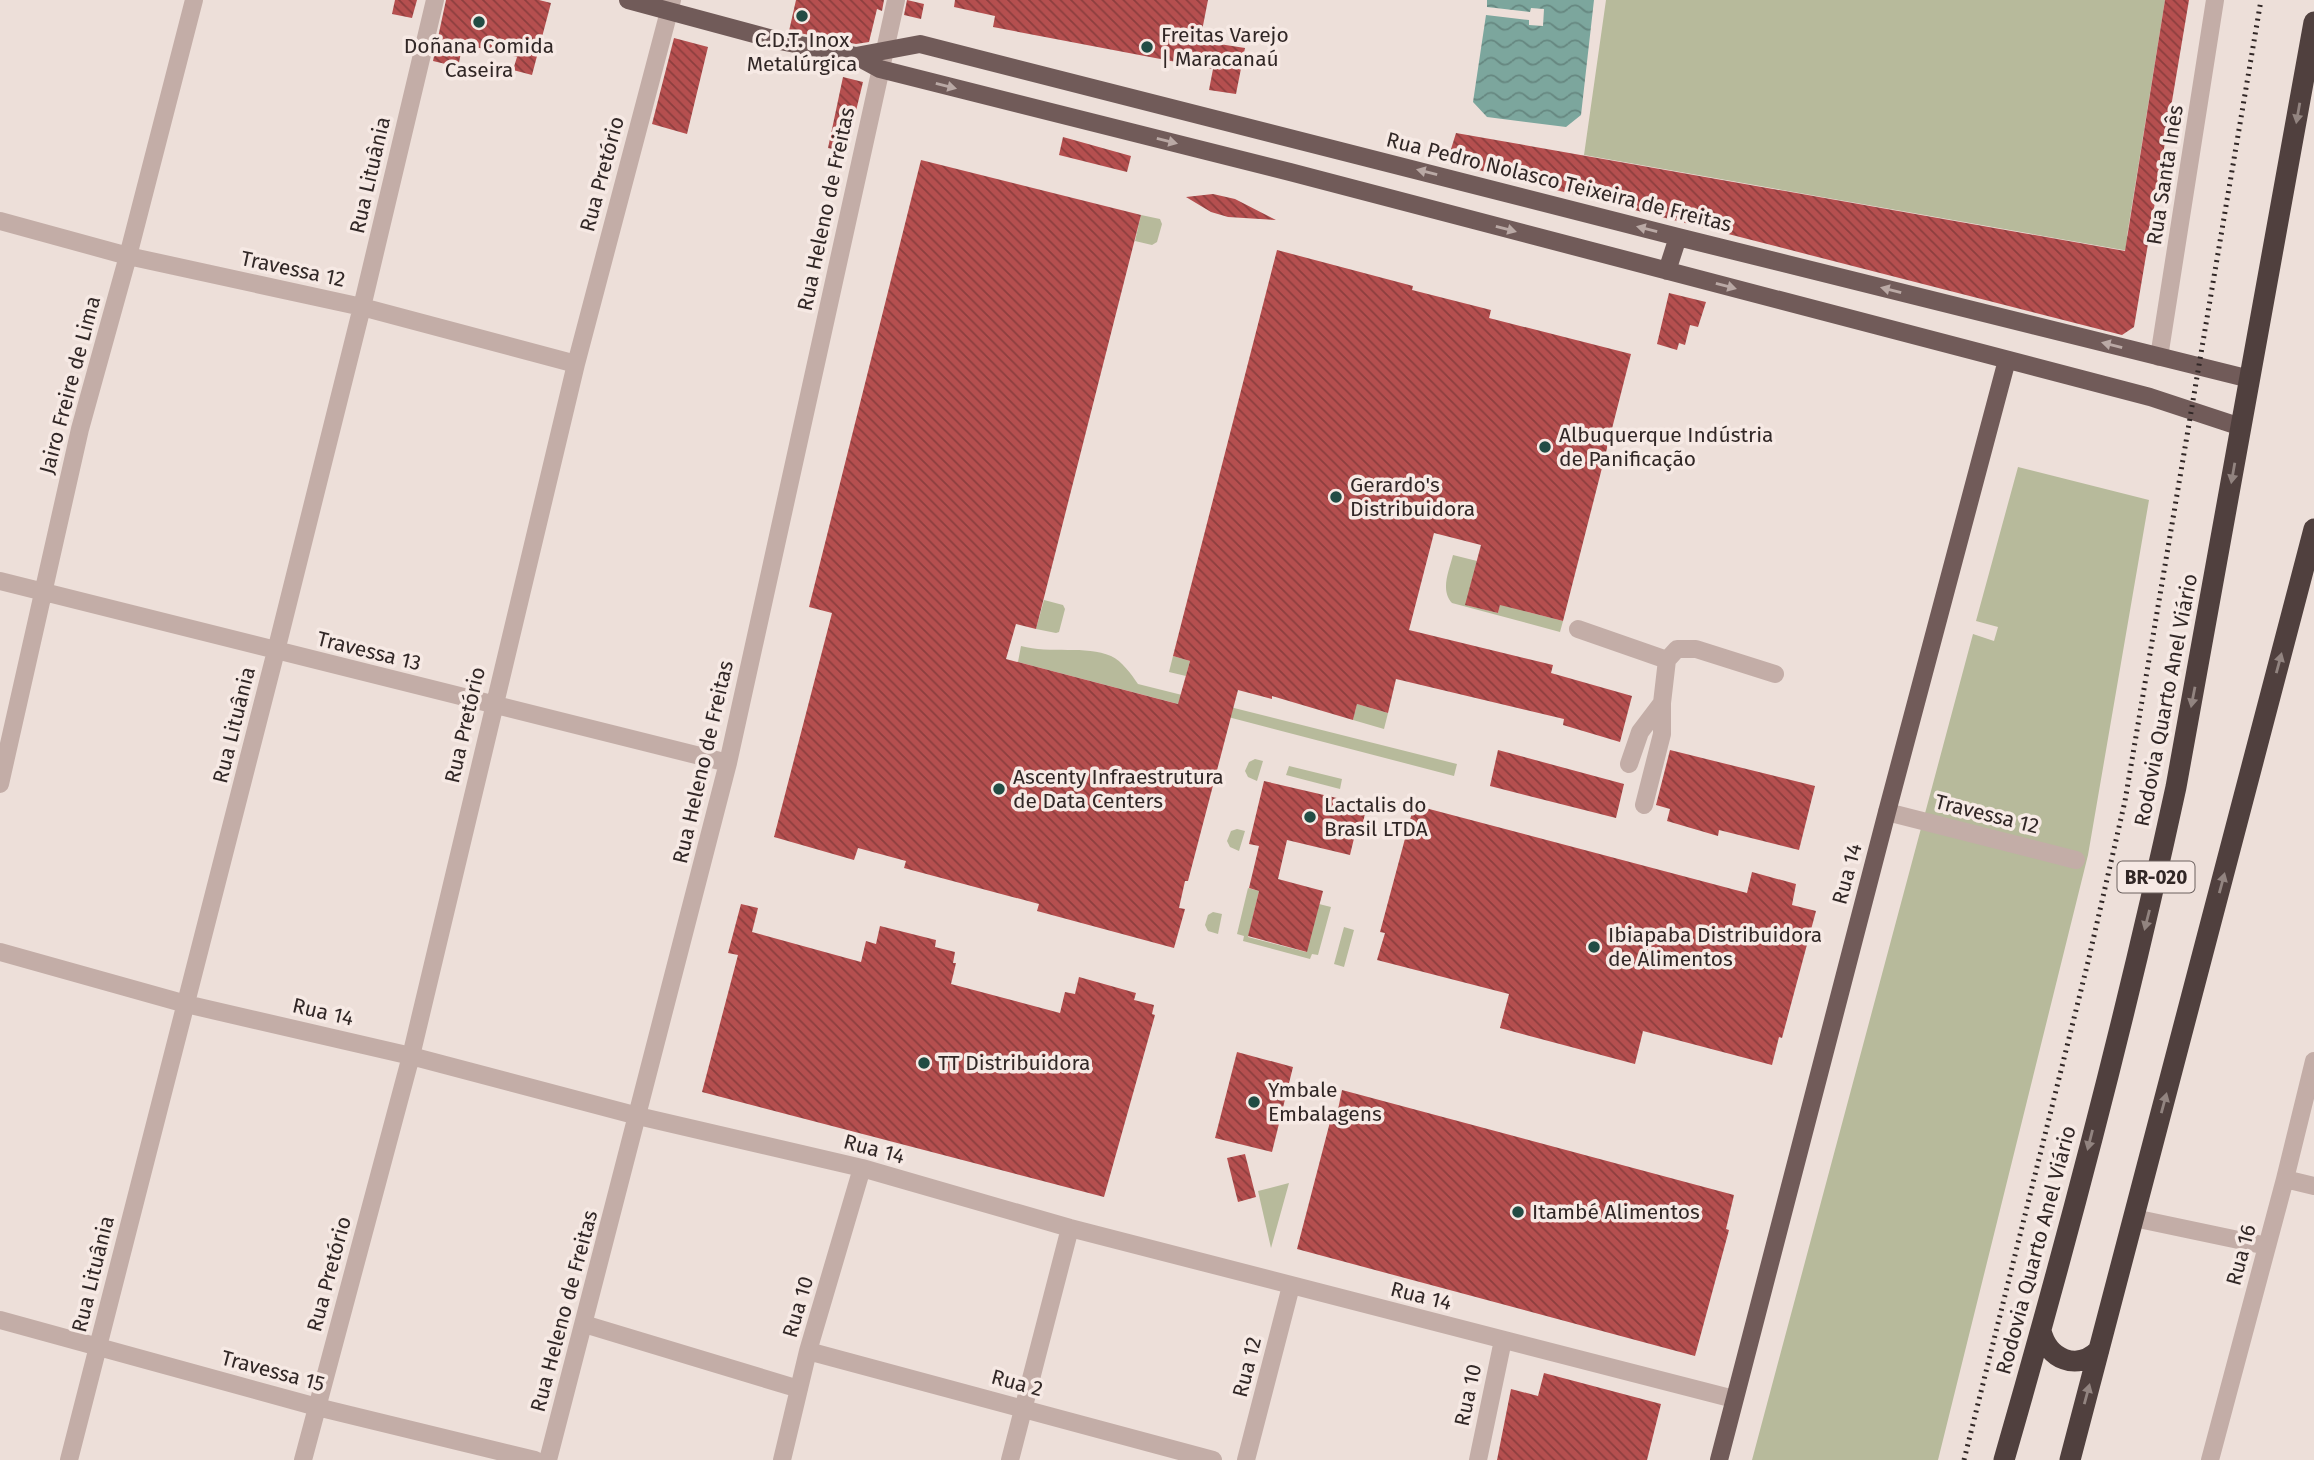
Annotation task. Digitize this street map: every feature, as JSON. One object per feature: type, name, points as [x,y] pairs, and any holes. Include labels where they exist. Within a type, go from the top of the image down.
[{"type":"highway","name":"Rodovia Quarto Anel Viário","points":[[2004,1460],[2041,1331],[2153,892],[2199,667],[2314,22]]},
{"type":"highway","name":"BR-020","points":[[2070,1460],[2314,529]]},
{"type":"highway","points":[[2041,1331],[2046,1346],[2064,1360],[2079,1362],[2094,1356],[2099,1350]]},
{"type":"main road","points":[[628,0],[670,6],[780,41],[883,59],[1241,159],[2150,397],[2241,427]]},
{"type":"main road","name":"Rua Pedro Nolasco Teixeira de Freitas","points":[[883,59],[920,44],[2250,379]]},
{"type":"main road","points":[[1667,271],[1678,237]]},
{"type":"main road","name":"Rua 14","points":[[1719,1460],[2007,360]]},
{"type":"street","name":"Jairo Freire de Lima","points":[[0,784],[80,429],[194,0]]},
{"type":"street","name":"Rua Lituânia","points":[[69,1460],[276,651],[435,0]]},
{"type":"street","name":"Rua Heleno de Freitas","points":[[548,1460],[728,763],[896,0]]},
{"type":"street","name":"Rua Santa Inês","points":[[2159,357],[2216,0]]},
{"type":"street","name":"Rua Pretório","points":[[303,1460],[411,1056],[576,364],[670,6]]},
{"type":"street","name":"Travessa 12","points":[[0,221],[128,256],[362,307],[576,364]]},
{"type":"street","name":"Travessa 13","points":[[0,581],[728,763]]},
{"type":"street","points":[[1578,629],[1667,660]]},
{"type":"street","points":[[1644,805],[1662,734],[1667,660],[1678,649],[1696,649],[1775,674]]},
{"type":"street","points":[[1629,764],[1640,732],[1662,703]]},
{"type":"street","name":"Travessa 12","points":[[1887,811],[2076,860]]},
{"type":"street","name":"Rua 14","points":[[0,952],[186,1004],[411,1056],[638,1116],[862,1168],[1070,1228],[1734,1399]]},
{"type":"street","name":"Rua 16","points":[[2210,1460],[2314,1061]]},
{"type":"street","name":"Rua 10","points":[[782,1460],[808,1351],[862,1168]]},
{"type":"street","points":[[2285,1179],[2314,1186]]},
{"type":"street","points":[[2134,1218],[2267,1246]]},
{"type":"street","points":[[1010,1460],[1070,1228]]},
{"type":"street","name":"Rua 12","points":[[1246,1460],[1291,1286]]},
{"type":"street","name":"Travessa 15","points":[[0,1320],[317,1407],[535,1460]]},
{"type":"street","points":[[584,1324],[799,1389]]},
{"type":"street","name":"Rua 10","points":[[1478,1460],[1503,1340]]},
{"type":"street","name":"Rua 2","points":[[808,1351],[1213,1460]]},
{"type":"green space","points":[[1606,0],[2165,0],[2127,236],[2148,241],[2146,254],[1584,155]]},
{"type":"green space","points":[[1141,215],[1160,219],[1162,224],[1157,242],[1152,245],[1135,241]]},
{"type":"green space","points":[[2018,467],[2149,500],[2088,855],[1938,1460],[1752,1460],[1973,634],[1994,641],[1998,627],[1976,621]]},
{"type":"green space","points":[[1453,555],[1477,561],[1466,605],[1498,613],[1510,565],[1534,571],[1524,611],[1563,621],[1560,632],[1452,603],[1448,598],[1446,586]]},
{"type":"green space","points":[[1044,600],[1063,605],[1065,609],[1059,632],[1036,629]]},
{"type":"green space","points":[[1021,646],[1090,651],[1111,656],[1126,668],[1138,684],[1457,764],[1454,776],[1018,662]]},
{"type":"green space","points":[[1173,656],[1190,661],[1186,676],[1169,672]]},
{"type":"green space","points":[[1357,704],[1388,713],[1384,729],[1353,720]]},
{"type":"green space","points":[[1255,759],[1263,761],[1257,781],[1248,777],[1245,771],[1249,762]]},
{"type":"green space","points":[[1289,766],[1342,779],[1340,789],[1286,775]]},
{"type":"green space","points":[[1231,831],[1245,831],[1239,851],[1230,847],[1227,841]]},
{"type":"green space","points":[[1248,888],[1259,891],[1248,937],[1306,952],[1319,904],[1331,907],[1318,955],[1312,954],[1310,959],[1243,941],[1244,936],[1237,934]]},
{"type":"green space","points":[[1213,912],[1222,914],[1218,934],[1208,931],[1205,925],[1208,915]]},
{"type":"green space","points":[[1344,927],[1354,930],[1344,967],[1334,964]]},
{"type":"green space","points":[[1289,1183],[1271,1248],[1258,1191]]},
{"type":"water","points":[[1487,0],[1594,0],[1581,115],[1566,127],[1487,117],[1473,102],[1486,15],[1529,20],[1529,25],[1543,26],[1544,9],[1531,8],[1530,12],[1487,7]]},
{"type":"building","points":[[395,0],[417,0],[412,18],[392,14]]},
{"type":"building","points":[[446,0],[539,0],[551,3],[532,75],[513,70],[517,57],[463,44],[458,67],[433,61]]},
{"type":"building","points":[[796,0],[884,0],[882,11],[877,9],[869,42],[856,44],[789,31]]},
{"type":"building","points":[[907,0],[924,4],[921,19],[904,15]]},
{"type":"building","name":"Freitas Varejo | Maracanaú","points":[[955,0],[1208,0],[1200,41],[1245,48],[1236,94],[1209,90],[1213,69],[993,27],[995,16],[954,7]]},
{"type":"building","points":[[2165,0],[2189,0],[2134,327],[2122,335],[1447,162],[1456,133],[2125,251]]},
{"type":"building","points":[[674,38],[708,47],[687,134],[652,124]]},
{"type":"building","points":[[843,77],[863,82],[846,152],[828,148]]},
{"type":"building","points":[[1063,137],[1131,156],[1127,172],[1059,155]]},
{"type":"building","points":[[921,160],[1141,215],[1036,629],[1016,624],[1006,659],[1178,704],[1190,661],[1173,656],[1277,250],[1491,310],[1489,318],[1631,354],[1563,621],[1500,605],[1498,613],[1465,605],[1481,545],[1434,533],[1409,630],[1553,665],[1551,673],[1632,696],[1620,742],[1563,725],[1564,719],[1396,679],[1388,713],[1357,704],[1353,720],[1272,696],[1272,699],[1238,690],[1188,881],[1185,881],[1179,908],[1185,909],[1174,948],[1037,911],[1039,904],[904,868],[906,861],[858,848],[854,860],[774,837],[832,613],[809,607]]},
{"type":"building","points":[[1213,194],[1235,199],[1276,220],[1228,217],[1211,212],[1186,197]]},
{"type":"building","points":[[1669,293],[1706,302],[1698,327],[1690,325],[1685,345],[1679,343],[1677,350],[1657,344]]},
{"type":"building","points":[[1498,750],[1624,784],[1616,818],[1490,786]]},
{"type":"building","points":[[1670,750],[1815,786],[1799,850],[1719,830],[1718,836],[1667,821],[1670,809],[1656,805]]},
{"type":"building","points":[[1264,781],[1367,805],[1361,831],[1356,830],[1350,855],[1287,840],[1278,879],[1323,891],[1307,952],[1248,936],[1259,891],[1249,888],[1259,846],[1249,844]]},
{"type":"building","name":"Ibiapaba Distribuidora de Alimentos","points":[[1414,805],[1747,893],[1752,872],[1796,884],[1792,905],[1816,911],[1782,1038],[1779,1037],[1772,1065],[1643,1031],[1635,1064],[1500,1028],[1509,994],[1377,960],[1385,933],[1380,932]]},
{"type":"building","name":"TT Distribuidora","points":[[741,904],[758,908],[752,932],[861,962],[866,941],[876,944],[880,926],[936,940],[935,947],[955,952],[953,963],[956,963],[951,984],[1060,1013],[1065,992],[1075,994],[1079,977],[1136,993],[1134,1000],[1154,1005],[1152,1014],[1155,1015],[1104,1197],[702,1092],[738,955],[728,953]]},
{"type":"building","name":"Ymbale Embalagens","points":[[1237,1052],[1293,1067],[1272,1152],[1215,1138]]},
{"type":"building","name":"Itambé Alimentos","points":[[1342,1090],[1734,1195],[1726,1229],[1729,1230],[1695,1356],[1297,1249],[1330,1122],[1335,1124]]},
{"type":"building","points":[[1245,1154],[1256,1197],[1238,1202],[1227,1158]]},
{"type":"building","points":[[1544,1373],[1661,1404],[1647,1460],[1497,1460],[1511,1389],[1538,1396]]},
{"type":"railway","points":[[1964,1460],[2088,962],[2125,801],[2261,0]]},
{"type":"place","name":"C.D.T. Inox Metalúrgica","points":[[802,16]]},
{"type":"place","name":"Doñana Comida Caseira","points":[[479,22]]},
{"type":"place","name":"Freitas Varejo | Maracanaú","points":[[1147,47]]},
{"type":"place","name":"Albuquerque Indústria de Panificação","points":[[1545,447]]},
{"type":"place","name":"Gerardo's Distribuidora","points":[[1336,497]]},
{"type":"place","name":"Ascenty Infraestrutura de Data Centers","points":[[999,789]]},
{"type":"place","name":"Lactalis do Brasil LTDA","points":[[1310,817]]},
{"type":"place","name":"Ibiapaba Distribuidora de Alimentos","points":[[1594,947]]},
{"type":"place","name":"TT Distribuidora","points":[[924,1063]]},
{"type":"place","name":"Ymbale Embalagens","points":[[1254,1102]]},
{"type":"place","name":"Itambé Alimentos","points":[[1518,1212]]}]
